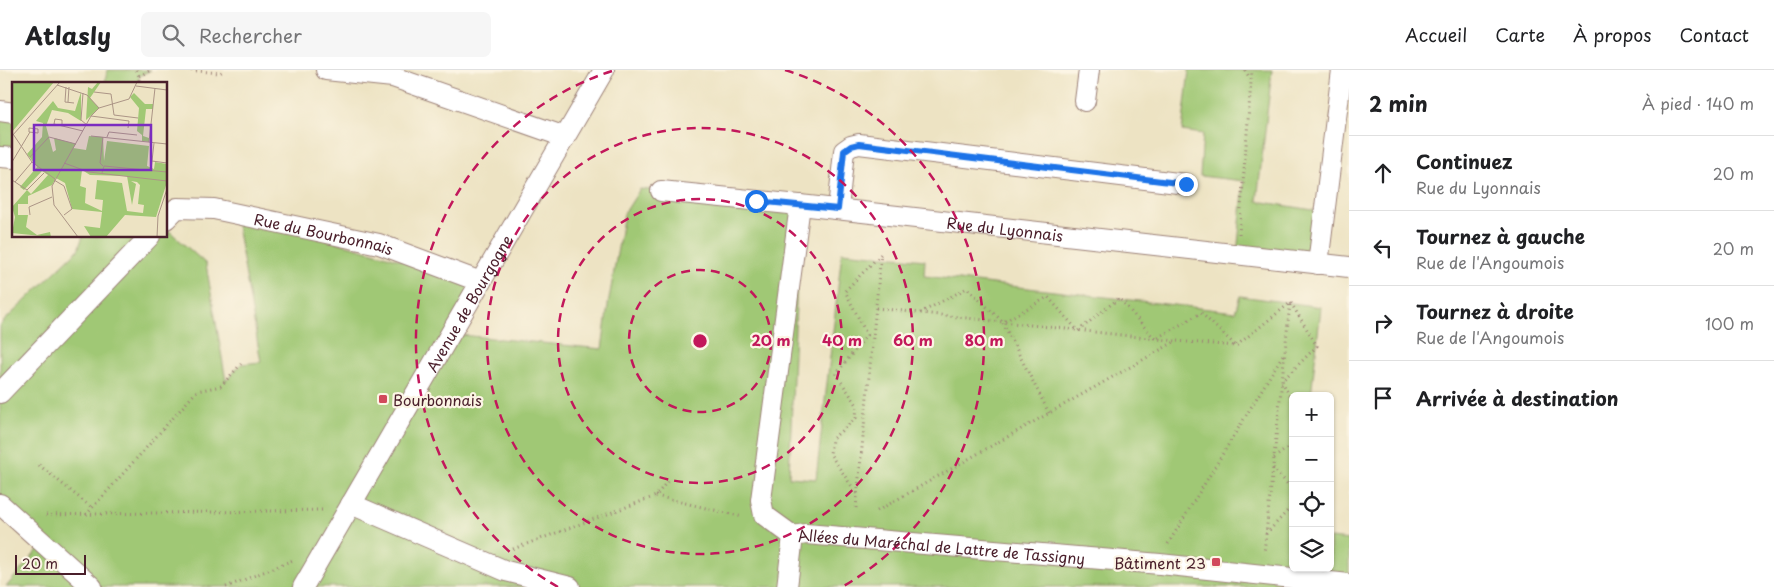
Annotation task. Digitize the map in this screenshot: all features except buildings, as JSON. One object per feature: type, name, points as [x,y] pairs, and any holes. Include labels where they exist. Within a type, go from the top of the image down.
[{"type":"street","points":[[326,70],[394,77],[565,137]]},
{"type":"street","name":"Avenue de Bourgogne","points":[[302,587],[604,70]]},
{"type":"street","points":[[1085,101],[1089,70]]},
{"type":"street","points":[[1318,264],[1342,70]]},
{"type":"street","points":[[838,209],[844,151],[851,146],[859,144],[1186,184]]},
{"type":"street","name":"Rue du Lyonnais","points":[[661,191],[838,209],[1349,267]]},
{"type":"street","points":[[793,536],[764,515],[762,490],[800,205]]},
{"type":"street","name":"Rue du Bourbonnais","points":[[168,217],[176,208],[214,209],[380,244],[481,282]]},
{"type":"street","points":[[0,393],[148,238]]},
{"type":"street","points":[[350,507],[506,571],[570,587]]},
{"type":"street","points":[[7,510],[92,587]]},
{"type":"street","name":"Allées du Maréchal de Lattre de Tassigny","points":[[787,587],[793,536],[806,534],[1160,564],[1260,575],[1348,579]]},
{"type":"path","points":[[136,70],[139,82]]},
{"type":"path","points":[[139,76],[152,70]]},
{"type":"path","points":[[186,70],[220,73],[225,70]]},
{"type":"path","points":[[1245,70],[1251,81]]},
{"type":"path","points":[[1237,254],[1252,70]]},
{"type":"path","points":[[856,508],[881,254],[845,291],[867,335],[836,374],[857,405],[856,418],[832,439],[830,454],[857,494]]},
{"type":"path","points":[[920,313],[967,288],[1003,322],[1049,413]]},
{"type":"path","points":[[1003,322],[1048,297],[1078,331]]},
{"type":"path","points":[[1078,331],[1119,298],[1155,339]]},
{"type":"path","points":[[876,308],[1078,331],[1236,346],[1290,303]]},
{"type":"path","points":[[1260,575],[1266,535],[1290,303]]},
{"type":"path","points":[[1282,381],[1317,346],[1290,303]]},
{"type":"path","points":[[1155,339],[1201,313],[1236,346]]},
{"type":"path","points":[[877,511],[1176,341]]},
{"type":"path","points":[[1160,564],[1168,544],[1285,350]]},
{"type":"path","points":[[86,515],[196,392],[221,386],[241,364]]},
{"type":"path","points":[[1282,381],[1289,396]]},
{"type":"path","points":[[1274,458],[1289,447]]},
{"type":"path","points":[[39,465],[92,508]]},
{"type":"path","points":[[1273,468],[1289,486]]},
{"type":"path","points":[[482,561],[656,496],[669,479]]},
{"type":"path","points":[[656,496],[748,518],[764,515]]},
{"type":"path","points":[[7,510],[86,515],[350,507]]},
{"type":"path","points":[[1266,535],[1289,509]]},
{"type":"path","points":[[226,587],[326,547]]},
{"type":"green space","points":[[107,70],[151,70],[139,76],[139,82],[105,82]]},
{"type":"green space","points":[[1189,70],[1272,70],[1257,201],[1325,212],[1318,264],[1237,255],[1244,181],[1200,176],[1203,134],[1182,131]]},
{"type":"green space","points":[[0,111],[12,113],[12,157],[0,156]]},
{"type":"green space","points":[[640,189],[800,205],[789,477],[816,479],[842,252],[925,260],[924,276],[1235,312],[1240,296],[1321,307],[1311,392],[1289,392],[1289,572],[1334,572],[1334,538],[1349,540],[1349,587],[6,587],[44,543],[0,504],[0,325],[78,250],[82,238],[168,238],[168,230],[206,264],[226,381],[241,364],[261,362],[235,214],[481,282],[451,334],[602,349],[624,214]]},
{"type":"place","name":"Bourbonnais","points":[[383,399]]},
{"type":"place","name":"Bâtiment 23","points":[[1216,562]]},
{"type":"route","points":[[756,201],[838,209],[844,151],[851,146],[859,144],[1186,184]]}]
